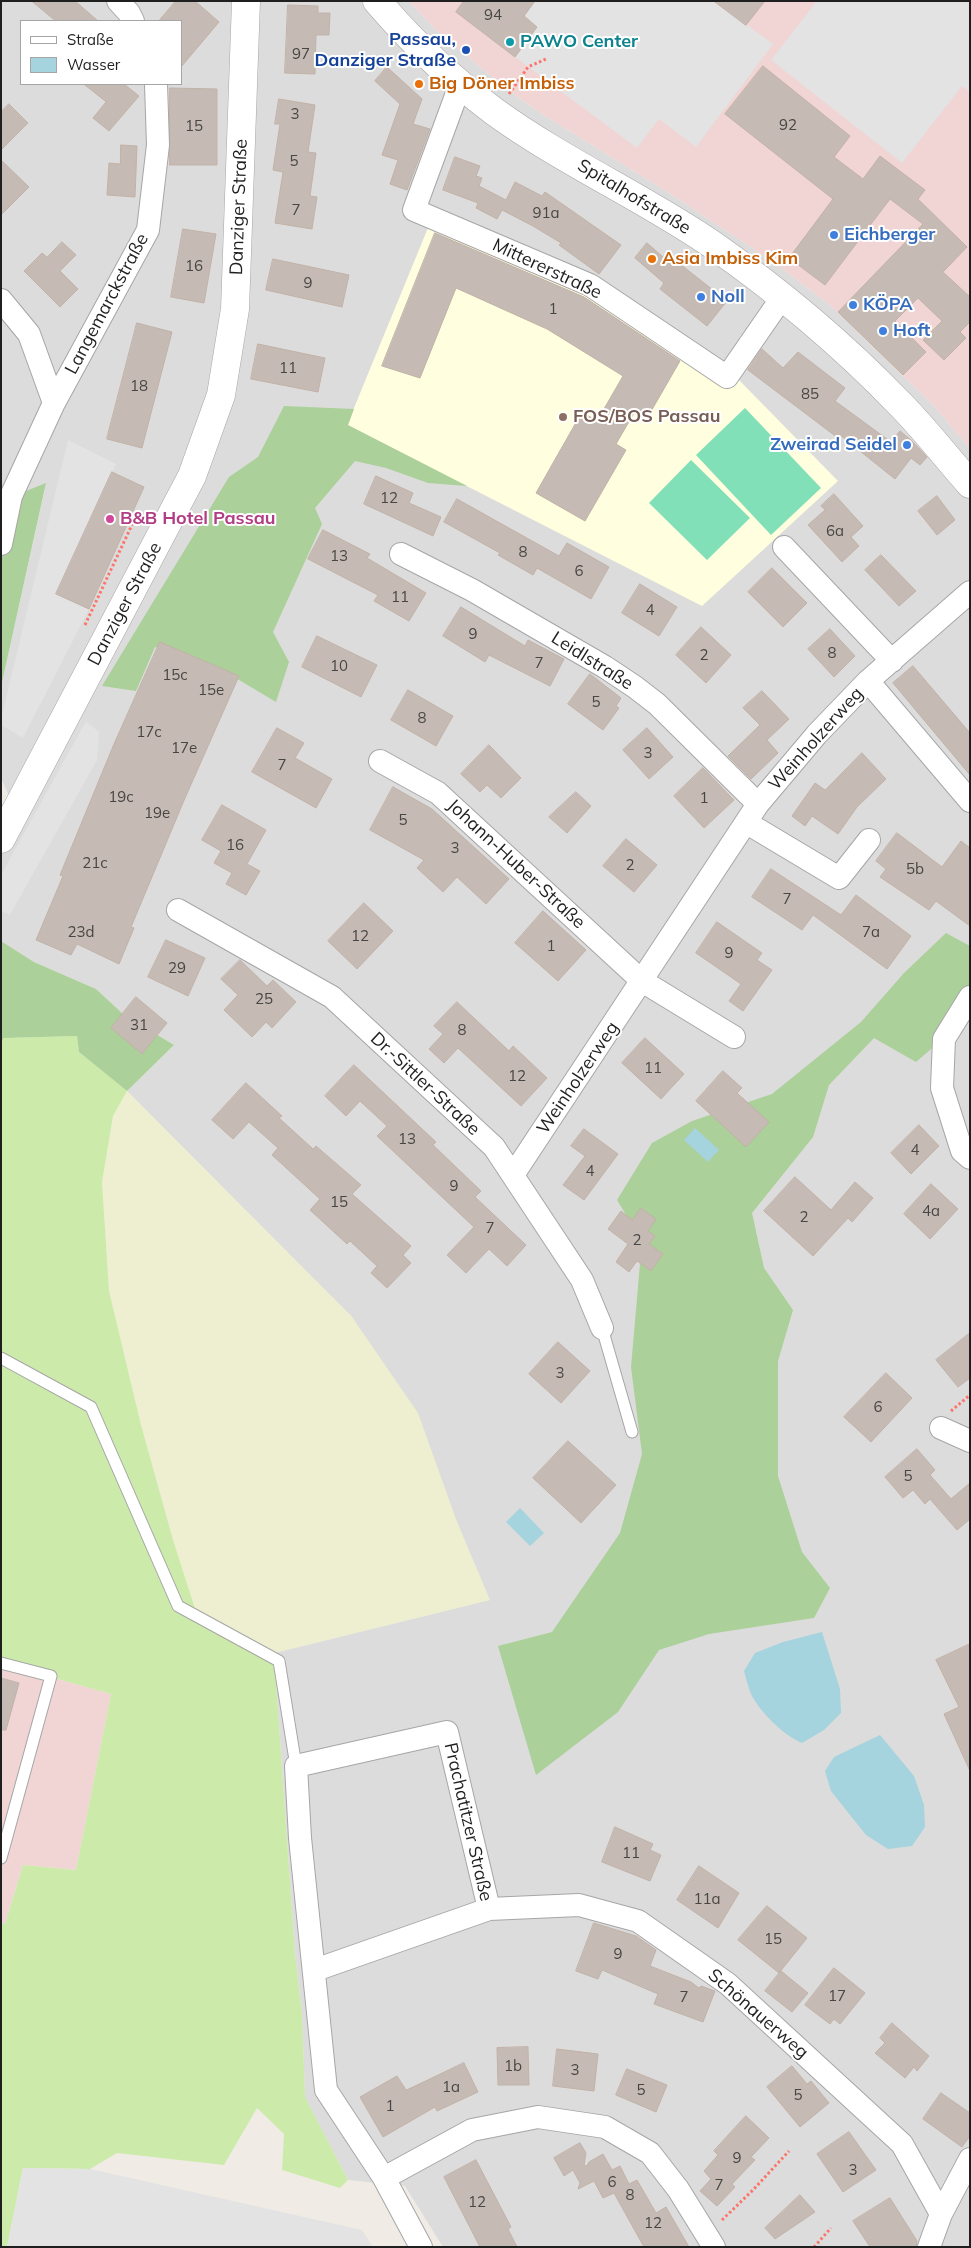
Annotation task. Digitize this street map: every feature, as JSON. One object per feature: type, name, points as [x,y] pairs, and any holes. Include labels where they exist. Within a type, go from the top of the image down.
[{"type":"street","points":[[118,1],[130,13],[133,20]]},
{"type":"street","points":[[366,1],[403,31]]},
{"type":"street","name":"Spitalhofstraße","points":[[377,1],[403,31],[460,85],[496,112],[711,244],[783,296],[846,352],[900,404],[970,484]]},
{"type":"street","name":"Danziger Straße","points":[[1,839],[192,476],[221,395],[235,309],[247,2]]},
{"type":"street","name":"Langemarckstraße","points":[[1,544],[11,496],[54,403],[148,230],[158,145],[156,85]]},
{"type":"street","name":"Mittererstraße","points":[[460,85],[414,210],[590,285],[727,377],[783,296]]},
{"type":"street","name":"Langemarckstraße","points":[[1,300],[29,334],[54,403]]},
{"type":"street","points":[[784,547],[892,660]]},
{"type":"street","name":"Leidlstraße","points":[[401,554],[472,590],[635,687],[657,704],[752,814]]},
{"type":"street","name":"Weinholzerweg","points":[[513,1175],[752,814],[817,734],[868,681],[970,592]]},
{"type":"street","points":[[868,681],[970,801]]},
{"type":"street","name":"Johann-Huber-Straße","points":[[380,761],[438,793],[642,981]]},
{"type":"street","points":[[752,814],[839,878],[869,840]]},
{"type":"street","name":"Dr.-Sittler-Straße","points":[[178,910],[332,997],[494,1147],[537,1215],[582,1280],[602,1328]]},
{"type":"street","points":[[642,981],[734,1037]]},
{"type":"street","points":[[970,997],[944,1039],[942,1088],[962,1151],[970,1158]]},
{"type":"street","points":[[942,1428],[970,1440]]},
{"type":"street","name":"Prachatitzer Straße","points":[[296,1766],[448,1732],[489,1909],[315,1970]]},
{"type":"street","points":[[296,1766],[300,1838],[326,2090],[384,2178],[421,2247]]},
{"type":"street","name":"Schönauerweg","points":[[489,1909],[579,1905],[638,1921],[728,1984],[902,2144],[941,2214]]},
{"type":"street","points":[[384,2178],[472,2130],[538,2117],[605,2127],[650,2154],[678,2188],[714,2247]]},
{"type":"street","points":[[929,2247],[941,2214],[970,2159]]},
{"type":"lane","points":[[602,1328],[632,1432]]},
{"type":"lane","points":[[1,1358],[91,1407],[178,1606],[279,1661],[296,1766]]},
{"type":"lane","points":[[1,1663],[52,1676],[1,1858]]},
{"type":"path","points":[[496,112],[528,67],[546,59]]},
{"type":"path","points":[[85,625],[116,553],[138,512]]},
{"type":"path","points":[[724,2217],[789,2150]]},
{"type":"path","points":[[814,2247],[832,2228]]},
{"type":"shaded area","points":[[1,1],[409,1],[434,28],[501,85],[542,114],[666,191],[772,261],[830,305],[934,406],[970,449],[970,2247],[443,2247],[405,2186],[348,2180],[305,2098],[302,2014],[295,1954],[274,1653],[489,1600],[457,1522],[352,1317],[127,1091],[174,1045],[123,1014],[96,989],[34,962],[1,941],[1,839],[16,812],[1,778],[1,687],[46,484],[1,544]]},
{"type":"shaded area","points":[[409,1],[970,1],[970,449],[934,406],[830,305],[772,261],[666,191],[542,114],[501,85],[434,28]]},
{"type":"shaded area","points":[[535,1],[714,1],[773,44],[696,147],[659,119],[637,148],[515,57],[537,27],[524,16]]},
{"type":"shaded area","points":[[817,1],[970,1],[970,92],[962,86],[902,163],[771,60]]},
{"type":"shaded area","name":"FOS/BOS Passau","points":[[430,223],[559,276],[737,378],[838,481],[702,606],[347,425]]},
{"type":"shaded area","points":[[68,440],[116,464],[56,593],[89,609],[23,738],[1,725],[1,719]]},
{"type":"shaded area","points":[[86,721],[99,732],[97,760],[10,915],[1,911],[1,875]]},
{"type":"shaded area","points":[[127,1091],[352,1317],[418,1413],[457,1522],[490,1600],[274,1653],[197,1615],[173,1540],[141,1425],[109,1291],[102,1182],[113,1116]]},
{"type":"shaded area","points":[[1,1663],[111,1694],[76,1870],[23,1865],[5,1924],[1,1923]]},
{"type":"shaded area","points":[[23,2168],[90,2169],[362,2230],[373,2247],[7,2247]]},
{"type":"green space","points":[[284,406],[354,409],[348,425],[467,486],[428,483],[386,468],[355,461],[315,508],[322,524],[273,632],[289,662],[276,702],[214,665],[155,647],[136,691],[102,686],[229,477],[258,457]]},
{"type":"green space","points":[[745,408],[821,488],[771,535],[696,455]]},
{"type":"green space","points":[[691,460],[750,518],[707,560],[649,503]]},
{"type":"green space","points":[[46,483],[1,687],[1,544],[11,497]]},
{"type":"green space","points":[[946,933],[970,946],[970,991],[938,1043],[916,1062],[874,1038],[829,1085],[813,1137],[752,1213],[764,1268],[793,1310],[778,1361],[778,1476],[802,1552],[830,1588],[814,1618],[709,1634],[659,1650],[618,1712],[536,1775],[498,1646],[552,1632],[620,1533],[642,1454],[631,1367],[642,1241],[617,1200],[652,1143],[692,1121],[772,1094],[861,1022],[904,973]]},
{"type":"green space","points":[[1,941],[34,962],[96,989],[123,1014],[174,1045],[127,1091],[79,1052],[77,1036],[4,1038],[1,1042]]},
{"type":"green space","points":[[77,1036],[79,1052],[127,1091],[113,1116],[102,1182],[109,1291],[141,1425],[173,1540],[197,1615],[274,1653],[295,1954],[302,2014],[305,2097],[348,2180],[340,2188],[282,2170],[284,2134],[257,2108],[224,2165],[117,2153],[90,2169],[23,2168],[7,2247],[1,2247],[1,1923],[5,1924],[23,1865],[76,1870],[111,1694],[1,1663],[1,1042],[4,1038]]},
{"type":"water","points":[[695,1128],[719,1150],[708,1162],[684,1140]]},
{"type":"water","points":[[520,1508],[544,1533],[530,1546],[506,1522]]},
{"type":"water","points":[[822,1632],[840,1689],[841,1713],[824,1730],[802,1743],[780,1729],[760,1708],[751,1694],[744,1671],[755,1653],[783,1642]]},
{"type":"water","points":[[880,1735],[914,1776],[924,1805],[925,1827],[912,1846],[888,1849],[866,1835],[831,1791],[825,1771],[834,1757]]},
{"type":"building","points":[[32,1],[75,1],[97,20],[55,20]]},
{"type":"building","points":[[176,1],[195,1],[219,22],[182,66],[182,20],[160,20]]},
{"type":"building","name":"PAWO Center","points":[[464,1],[535,1],[524,16],[537,27],[515,57],[456,12]]},
{"type":"building","points":[[714,1],[765,1],[746,25]]},
{"type":"building","points":[[288,5],[318,6],[318,13],[330,13],[329,35],[316,35],[315,74],[285,73]]},
{"type":"building","points":[[763,66],[850,136],[834,157],[863,179],[880,156],[925,190],[918,199],[967,247],[943,272],[970,297],[970,322],[960,332],[966,338],[944,360],[923,340],[942,321],[918,298],[895,321],[926,352],[903,375],[838,312],[923,224],[890,199],[825,285],[789,258],[833,199],[725,114]]},
{"type":"building","points":[[387,67],[422,99],[413,124],[430,129],[407,190],[390,184],[398,160],[382,155],[400,104],[375,81]]},
{"type":"building","points":[[85,85],[125,85],[139,96],[109,131],[93,118],[106,102]]},
{"type":"building","points":[[170,88],[217,89],[217,165],[170,165]]},
{"type":"building","points":[[279,99],[315,105],[308,152],[316,153],[310,196],[317,197],[312,229],[275,223],[283,172],[273,170],[280,124],[275,124]]},
{"type":"building","points":[[9,104],[28,123],[1,150],[1,112]]},
{"type":"building","points":[[121,145],[137,146],[135,197],[107,195],[109,163],[120,164]]},
{"type":"building","points":[[455,157],[480,166],[476,176],[482,178],[479,186],[506,200],[515,182],[542,196],[545,192],[621,245],[599,274],[559,245],[561,243],[533,226],[502,210],[497,219],[476,208],[478,203],[443,190]]},
{"type":"building","points":[[1,160],[29,187],[1,215]]},
{"type":"building","points":[[183,229],[216,234],[204,303],[171,297]]},
{"type":"building","points":[[435,233],[584,297],[680,361],[646,420],[634,413],[616,444],[626,450],[585,521],[536,493],[582,412],[597,421],[623,376],[547,329],[456,288],[420,378],[382,366]]},
{"type":"building","points":[[62,242],[76,255],[60,271],[78,289],[60,307],[24,271],[42,253],[47,257]]},
{"type":"building","points":[[647,243],[663,257],[666,253],[727,301],[707,326],[660,289],[664,283],[635,258]]},
{"type":"building","points":[[273,259],[349,275],[342,307],[266,290]]},
{"type":"building","points":[[137,323],[172,332],[142,448],[107,439]]},
{"type":"building","points":[[258,344],[325,358],[318,392],[251,379]]},
{"type":"building","points":[[762,349],[783,368],[798,352],[845,388],[835,401],[891,442],[900,431],[927,457],[920,465],[911,458],[895,479],[840,435],[838,438],[748,370]]},
{"type":"building","name":"B&B Hotel Passau","points":[[112,472],[144,487],[89,609],[56,594]]},
{"type":"building","points":[[376,476],[413,493],[409,503],[441,517],[433,536],[364,504]]},
{"type":"building","points":[[834,494],[863,526],[851,537],[859,546],[842,562],[808,525],[825,510],[821,506]]},
{"type":"building","points":[[937,496],[955,520],[937,535],[918,511]]},
{"type":"building","points":[[457,499],[559,556],[567,543],[609,567],[591,599],[537,568],[533,575],[498,555],[500,553],[444,522]]},
{"type":"building","points":[[323,530],[370,554],[367,558],[426,593],[409,621],[374,601],[378,595],[308,559]]},
{"type":"building","points":[[881,555],[916,591],[899,606],[865,570]]},
{"type":"building","points":[[772,568],[807,603],[783,627],[748,592]]},
{"type":"building","points":[[640,584],[677,607],[659,636],[622,613]]},
{"type":"building","points":[[461,607],[525,646],[528,640],[564,659],[550,686],[489,655],[485,662],[443,636]]},
{"type":"building","points":[[701,627],[731,655],[706,683],[676,655]]},
{"type":"building","points":[[830,629],[855,656],[834,677],[808,649]]},
{"type":"building","points":[[317,636],[377,665],[361,697],[302,667]]},
{"type":"building","points":[[160,642],[239,676],[131,927],[134,928],[119,964],[77,944],[71,955],[36,940],[63,876],[60,875],[114,744]]},
{"type":"building","points":[[913,666],[970,733],[970,775],[893,683]]},
{"type":"building","points":[[590,674],[621,698],[616,706],[619,708],[603,730],[568,704]]},
{"type":"building","points":[[408,690],[453,716],[436,746],[391,720]]},
{"type":"building","points":[[762,691],[789,719],[767,740],[778,753],[751,779],[728,756],[760,725],[743,708]]},
{"type":"building","points":[[277,728],[304,743],[295,758],[332,779],[316,808],[252,772]]},
{"type":"building","points":[[647,728],[673,757],[649,779],[623,750]]},
{"type":"building","points":[[489,745],[521,778],[501,798],[487,785],[480,792],[461,774]]},
{"type":"building","points":[[862,753],[886,779],[857,807],[838,834],[812,816],[805,826],[792,816],[815,783],[825,790]]},
{"type":"building","points":[[703,768],[734,800],[704,828],[674,796]]},
{"type":"building","points":[[393,787],[432,809],[509,879],[486,904],[457,877],[443,892],[417,868],[424,860],[370,830]]},
{"type":"building","points":[[576,792],[591,806],[567,833],[549,817]]},
{"type":"building","points":[[222,805],[266,830],[247,864],[260,871],[246,895],[226,884],[232,873],[214,863],[221,851],[202,840]]},
{"type":"building","points":[[897,833],[942,867],[961,841],[970,848],[970,926],[936,901],[929,910],[880,877],[886,869],[876,861]]},
{"type":"building","points":[[626,839],[657,865],[634,892],[603,866]]},
{"type":"building","points":[[771,869],[841,915],[856,895],[911,936],[887,969],[813,915],[802,930],[752,897]]},
{"type":"building","points":[[364,903],[393,931],[357,969],[328,941]]},
{"type":"building","points":[[543,911],[586,950],[558,981],[515,943]]},
{"type":"building","points":[[717,922],[762,953],[757,960],[772,970],[743,1011],[729,1001],[741,984],[696,953]]},
{"type":"building","points":[[166,940],[205,958],[188,996],[148,977]]},
{"type":"building","points":[[240,960],[267,986],[273,980],[296,1002],[272,1028],[266,1022],[252,1037],[224,1010],[238,995],[221,979]]},
{"type":"building","points":[[136,997],[167,1023],[142,1054],[111,1028]]},
{"type":"building","points":[[457,1002],[509,1051],[513,1046],[547,1078],[521,1106],[458,1048],[444,1063],[429,1049],[443,1034],[434,1026]]},
{"type":"building","points":[[645,1038],[684,1074],[661,1099],[622,1063]]},
{"type":"building","points":[[354,1065],[436,1142],[433,1145],[481,1191],[475,1197],[526,1245],[507,1266],[489,1249],[466,1273],[447,1255],[474,1227],[377,1136],[387,1126],[360,1101],[346,1116],[325,1096]]},
{"type":"building","points":[[723,1071],[742,1088],[737,1093],[769,1122],[746,1147],[696,1101]]},
{"type":"building","points":[[246,1083],[282,1116],[279,1118],[313,1149],[316,1146],[361,1185],[352,1194],[411,1246],[403,1255],[411,1263],[387,1288],[371,1273],[377,1266],[350,1241],[347,1244],[310,1210],[320,1199],[272,1155],[278,1148],[249,1122],[233,1139],[212,1120]]},
{"type":"building","points":[[919,1125],[939,1146],[911,1174],[891,1153]]},
{"type":"building","points":[[584,1129],[618,1154],[584,1200],[563,1185],[585,1156],[571,1146]]},
{"type":"building","points":[[795,1177],[831,1210],[855,1182],[873,1198],[852,1222],[848,1218],[813,1256],[764,1211]]},
{"type":"building","points":[[931,1184],[958,1209],[930,1239],[904,1214]]},
{"type":"building","points":[[641,1208],[656,1219],[648,1231],[655,1236],[649,1244],[663,1254],[651,1271],[637,1261],[629,1272],[616,1262],[628,1244],[608,1229],[621,1211],[632,1220]]},
{"type":"building","points":[[970,1333],[970,1378],[958,1387],[936,1360]]},
{"type":"building","points":[[558,1342],[590,1371],[561,1403],[529,1374]]},
{"type":"building","points":[[886,1373],[912,1398],[871,1442],[844,1417]]},
{"type":"building","points":[[568,1441],[616,1485],[581,1523],[533,1478]]},
{"type":"building","points":[[917,1449],[935,1470],[930,1475],[951,1499],[970,1483],[970,1519],[957,1530],[930,1499],[925,1504],[913,1490],[903,1498],[885,1477]]},
{"type":"building","points":[[970,1644],[970,1771],[944,1714],[959,1707],[936,1660]]},
{"type":"building","points":[[1,1678],[19,1683],[6,1730],[1,1730]]},
{"type":"building","points":[[615,1827],[653,1844],[650,1850],[661,1855],[650,1881],[602,1862]]},
{"type":"building","points":[[699,1866],[739,1893],[718,1928],[677,1900]]},
{"type":"building","points":[[767,1906],[807,1938],[779,1973],[738,1940]]},
{"type":"building","points":[[594,1923],[636,1936],[656,1950],[650,1966],[691,1982],[699,1988],[701,1986],[715,1991],[703,2022],[654,2004],[658,1994],[602,1970],[598,1979],[576,1971]]},
{"type":"building","points":[[834,1968],[865,1993],[840,2024],[834,2019],[830,2024],[805,2005]]},
{"type":"building","points":[[781,1971],[808,1993],[792,2012],[765,1991]]},
{"type":"building","points":[[892,2023],[929,2056],[917,2071],[914,2067],[905,2078],[875,2053],[885,2043],[880,2038]]},
{"type":"building","points":[[528,2047],[529,2085],[498,2085],[497,2048]]},
{"type":"building","points":[[557,2049],[598,2054],[594,2091],[553,2086]]},
{"type":"building","points":[[464,2063],[478,2092],[437,2111],[435,2107],[383,2137],[360,2097],[397,2076],[406,2090]]},
{"type":"building","points":[[792,2066],[807,2084],[811,2081],[829,2103],[800,2127],[767,2087]]},
{"type":"building","points":[[627,2069],[667,2085],[656,2112],[616,2095]]},
{"type":"building","points":[[941,2093],[970,2113],[970,2136],[962,2147],[923,2119]]},
{"type":"building","points":[[746,2116],[769,2138],[751,2157],[755,2160],[732,2184],[735,2187],[717,2206],[700,2191],[711,2179],[704,2171],[718,2155],[714,2151]]},
{"type":"building","points":[[849,2132],[876,2170],[843,2192],[817,2154]]},
{"type":"building","points":[[580,2143],[586,2153],[584,2165],[587,2166],[589,2162],[603,2154],[612,2170],[620,2166],[629,2184],[637,2180],[656,2213],[666,2207],[689,2247],[644,2247],[614,2193],[603,2198],[594,2181],[578,2189],[580,2183],[573,2170],[564,2176],[554,2158]]},
{"type":"building","points":[[476,2160],[511,2227],[508,2229],[517,2247],[480,2247],[444,2177]]},
{"type":"building","points":[[800,2195],[815,2212],[775,2239],[765,2228]]},
{"type":"building","points":[[890,2198],[917,2241],[916,2247],[870,2247],[853,2221]]},
{"type":"place","name":"PAWO Center","points":[[510,42]]},
{"type":"place","name":"Passau, Danziger Straße","points":[[466,50]]},
{"type":"place","name":"Big Döner Imbiss","points":[[419,84]]},
{"type":"place","name":"Eichberger","points":[[834,235]]},
{"type":"place","name":"Asia Imbiss Kim","points":[[652,259]]},
{"type":"place","name":"Noll","points":[[701,297]]},
{"type":"place","name":"KÖPA","points":[[853,305]]},
{"type":"place","name":"Hoft","points":[[883,331]]},
{"type":"place","name":"FOS/BOS Passau","points":[[563,417]]},
{"type":"place","name":"Zweirad Seidel","points":[[907,445]]},
{"type":"place","name":"B&B Hotel Passau","points":[[110,519]]}]
